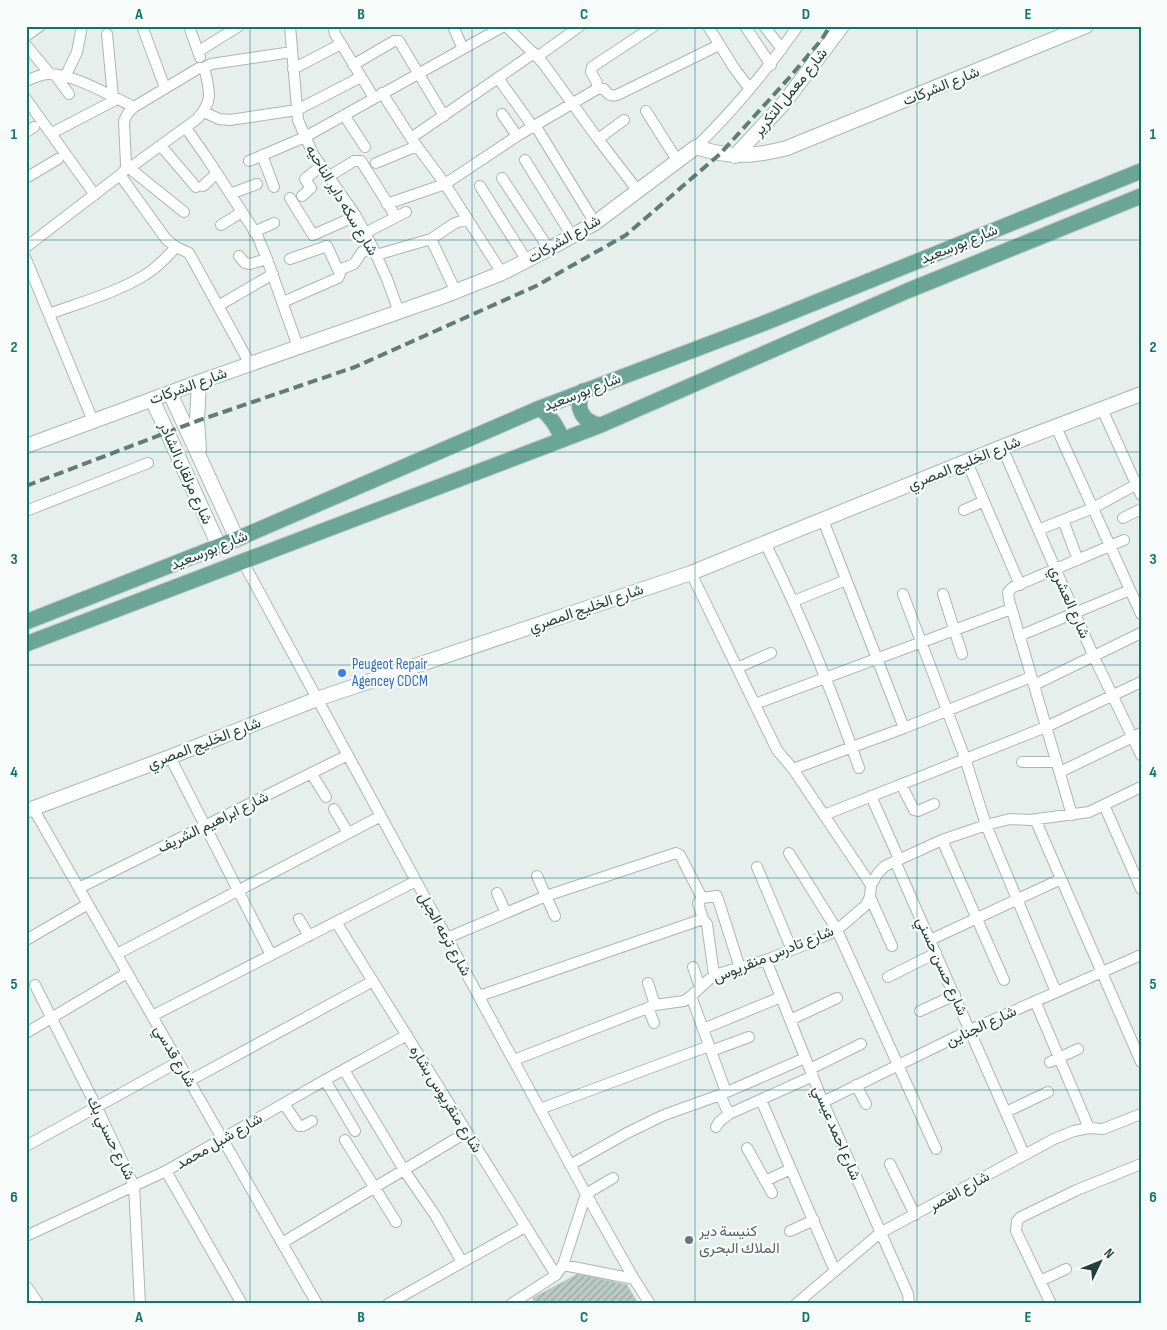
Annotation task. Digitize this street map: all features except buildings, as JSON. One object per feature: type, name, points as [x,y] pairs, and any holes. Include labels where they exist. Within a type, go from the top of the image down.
[{"type":"main road","name":"شارع بورسعيد","points":[[26,622],[236,539],[540,408],[762,324],[1141,171]]},
{"type":"main road","name":"شارع بورسعيد","points":[[26,644],[601,425],[907,291],[1141,196]]},
{"type":"main road","points":[[762,324],[771,349]]},
{"type":"main road","points":[[583,391],[579,397],[580,411],[588,421],[601,425]]},
{"type":"main road","points":[[540,408],[552,419],[562,440]]},
{"type":"street","points":[[26,36],[40,26]]},
{"type":"street","points":[[56,75],[77,52],[82,26]]},
{"type":"street","points":[[142,26],[165,88]]},
{"type":"street","points":[[26,248],[128,167],[131,167],[186,128],[204,112],[210,94],[199,51],[189,26]]},
{"type":"street","points":[[199,51],[239,26]]},
{"type":"street","name":"شارع سكه داير الناحيه","points":[[290,26],[298,120],[320,167],[356,216],[365,233],[399,312]]},
{"type":"street","points":[[336,26],[334,32],[361,77],[378,96],[445,184],[502,273]]},
{"type":"street","points":[[453,26],[463,49]]},
{"type":"street","points":[[249,161],[305,137],[505,26],[536,55],[638,191]]},
{"type":"street","points":[[376,163],[414,142],[444,116],[498,78],[580,26]]},
{"type":"street","points":[[597,89],[597,83],[591,72],[592,68],[654,26]]},
{"type":"street","points":[[708,26],[750,89]]},
{"type":"street","points":[[745,26],[771,65]]},
{"type":"street","points":[[764,26],[782,49]]},
{"type":"street","points":[[696,147],[771,65],[798,26]]},
{"type":"street","name":"شارع معمل التكرير","points":[[735,156],[784,103],[842,26]]},
{"type":"street","name":"شارع الشركات","points":[[26,446],[199,382],[456,292],[502,273],[550,249],[595,223],[696,147],[712,153],[735,156],[761,155],[787,148],[1086,26]]},
{"type":"street","points":[[107,34],[115,98]]},
{"type":"street","points":[[353,65],[396,40],[400,42],[444,116]]},
{"type":"street","points":[[293,69],[341,44]]},
{"type":"street","points":[[26,45],[56,75],[69,94]]},
{"type":"street","points":[[387,204],[445,184],[517,136],[597,89],[604,89],[609,95],[617,95],[719,45]]},
{"type":"street","points":[[184,212],[125,163],[124,121],[128,113],[134,106],[199,68],[204,68],[211,64],[292,52]]},
{"type":"street","points":[[26,81],[37,76],[56,75],[134,106]]},
{"type":"street","points":[[204,112],[219,119],[230,120],[297,110],[361,77]]},
{"type":"street","points":[[498,78],[534,126],[595,223]]},
{"type":"street","points":[[52,133],[115,98]]},
{"type":"street","points":[[26,99],[95,195]]},
{"type":"street","points":[[646,111],[677,160]]},
{"type":"street","points":[[502,114],[517,136]]},
{"type":"street","points":[[344,115],[365,147]]},
{"type":"street","points":[[598,139],[624,120]]},
{"type":"street","points":[[186,128],[254,232],[267,258],[298,347]]},
{"type":"street","points":[[160,146],[200,186],[217,173]]},
{"type":"street","points":[[262,155],[274,187]]},
{"type":"street","points":[[26,178],[58,159]]},
{"type":"street","points":[[328,177],[356,160],[360,161],[396,217]]},
{"type":"street","points":[[525,160],[572,236]]},
{"type":"street","points":[[302,196],[311,188],[305,178],[320,167]]},
{"type":"street","points":[[120,175],[166,239],[176,247],[189,253],[250,364]]},
{"type":"street","points":[[502,178],[550,249]]},
{"type":"street","points":[[230,194],[257,184]]},
{"type":"street","points":[[480,186],[527,261]]},
{"type":"street","points":[[290,198],[311,233],[317,235],[356,216]]},
{"type":"street","points":[[221,225],[242,212]]},
{"type":"street","points":[[365,233],[406,212]]},
{"type":"street","points":[[339,270],[354,264],[362,252],[431,239],[455,223],[468,219]]},
{"type":"street","points":[[254,232],[274,223]]},
{"type":"street","points":[[317,235],[323,247]]},
{"type":"street","points":[[431,239],[456,292]]},
{"type":"street","points":[[49,314],[128,285],[146,275],[176,247]]},
{"type":"street","points":[[283,302],[338,278],[340,274],[328,248],[323,247],[290,259]]},
{"type":"street","points":[[239,256],[245,263],[250,264],[267,258]]},
{"type":"street","points":[[26,259],[93,421]]},
{"type":"street","points":[[218,306],[273,274]]},
{"type":"street","points":[[199,382],[197,421],[199,457]]},
{"type":"street","name":"شارع مزلقان الشادر","points":[[170,393],[236,539]]},
{"type":"street","name":"شارع الخليج المصري","points":[[29,809],[170,757],[317,698],[691,573],[1002,447],[1141,394]]},
{"type":"street","name":"شارع مزلقان الشادر","points":[[152,399],[219,546]]},
{"type":"street","points":[[1102,409],[1138,484],[1141,495]]},
{"type":"street","points":[[1056,427],[1141,614]]},
{"type":"street","name":"شارع العشري","points":[[1002,447],[1094,657],[1113,696],[1137,735],[1141,755]]},
{"type":"street","points":[[967,462],[1017,586]]},
{"type":"street","points":[[26,511],[148,463]]},
{"type":"street","points":[[1038,530],[1093,508],[1138,484]]},
{"type":"street","points":[[196,496],[214,489]]},
{"type":"street","points":[[964,510],[984,501]]},
{"type":"street","points":[[1123,518],[1141,509]]},
{"type":"street","points":[[823,520],[904,728]]},
{"type":"street","points":[[1063,520],[1078,560]]},
{"type":"street","points":[[1072,815],[1011,609],[1008,592],[1017,586],[1124,540]]},
{"type":"street","points":[[765,543],[794,600],[826,678],[859,768]]},
{"type":"street","name":"شارع ترعه الجبل","points":[[243,562],[570,1165],[650,1304]]},
{"type":"street","points":[[691,573],[778,750],[793,769],[871,885]]},
{"type":"street","points":[[794,600],[846,580]]},
{"type":"street","points":[[1019,636],[1130,590]]},
{"type":"street","points":[[903,594],[965,758],[986,825],[1056,992]]},
{"type":"street","points":[[943,594],[962,654]]},
{"type":"street","points":[[755,704],[1011,609]]},
{"type":"street","points":[[793,769],[947,710],[1033,681],[1094,657],[1141,633]]},
{"type":"street","points":[[737,668],[771,653]]},
{"type":"street","points":[[824,814],[1046,727],[1141,682]]},
{"type":"street","points":[[1060,772],[1137,735]]},
{"type":"street","name":"شارع ابراهيم الشريف","points":[[79,888],[348,755]]},
{"type":"street","points":[[170,757],[270,955]]},
{"type":"street","points":[[1022,762],[1056,762]]},
{"type":"street","points":[[311,773],[326,797]]},
{"type":"street","points":[[901,784],[914,810],[918,811],[934,804]]},
{"type":"street","points":[[892,946],[870,897],[871,885],[885,866],[942,840],[986,825],[1010,819],[1035,819],[1089,812],[1138,788],[1141,800]]},
{"type":"street","name":"شارع حسن حسني","points":[[871,796],[930,940],[1024,1154]]},
{"type":"street","points":[[1104,805],[1141,889]]},
{"type":"street","name":"شارع قدسي","points":[[29,809],[79,888],[317,1304]]},
{"type":"street","points":[[334,809],[348,833]]},
{"type":"street","points":[[117,954],[381,816]]},
{"type":"street","points":[[1035,819],[1102,972],[1136,1037],[1141,1062]]},
{"type":"street","points":[[942,840],[1004,980]]},
{"type":"street","points":[[447,938],[546,896],[673,853],[680,855],[702,898]]},
{"type":"street","points":[[789,853],[837,930],[936,1149]]},
{"type":"street","points":[[757,867],[792,950]]},
{"type":"street","points":[[537,876],[554,916]]},
{"type":"street","points":[[930,940],[1061,879]]},
{"type":"street","points":[[152,1016],[416,881]]},
{"type":"street","points":[[497,893],[506,913]]},
{"type":"street","points":[[714,975],[707,924],[703,919],[698,902],[702,898],[716,895],[718,897],[740,968]]},
{"type":"street","name":"شارع تادرس منقريوس","points":[[691,996],[714,975],[766,960],[837,930],[866,905],[870,897]]},
{"type":"street","points":[[26,940],[88,904]]},
{"type":"street","points":[[299,919],[309,936]]},
{"type":"street","points":[[479,996],[703,919]]},
{"type":"street","name":"شارع منقريوس بشاره","points":[[336,922],[556,1275]]},
{"type":"street","points":[[888,977],[936,953]]},
{"type":"street","name":"شارع الجناين","points":[[823,1102],[970,1030],[1141,955]]},
{"type":"street","name":"شارع احمد عيسي","points":[[766,960],[823,1102],[908,1294],[909,1304]]},
{"type":"street","points":[[693,967],[700,987]]},
{"type":"street","points":[[26,1033],[127,973]]},
{"type":"street","points":[[189,1081],[372,981]]},
{"type":"street","points":[[648,983],[654,1023]]},
{"type":"street","name":"شارع حسني بك","points":[[34,985],[97,1108],[134,1186],[140,1304]]},
{"type":"street","points":[[514,1060],[652,1006],[677,1003],[691,996],[710,1048],[729,1114]]},
{"type":"street","points":[[920,1011],[955,996]]},
{"type":"street","points":[[703,1029],[781,997]]},
{"type":"street","points":[[790,1020],[837,998]]},
{"type":"street","points":[[1035,1001],[1055,1059],[1089,1128]]},
{"type":"street","name":"شارع شبل محمد","points":[[26,1236],[166,1171],[407,1035]]},
{"type":"street","points":[[540,1109],[710,1048],[749,1037]]},
{"type":"street","points":[[716,1127],[729,1114],[761,1100],[861,1044]]},
{"type":"street","points":[[1055,1059],[1078,1049]]},
{"type":"street","points":[[570,1165],[627,1132],[723,1094],[805,1058]]},
{"type":"street","points":[[26,1146],[178,1062]]},
{"type":"street","points":[[344,1070],[462,1262]]},
{"type":"street","points":[[325,1080],[355,1131]]},
{"type":"street","points":[[856,1086],[866,1104]]},
{"type":"street","points":[[1006,1112],[1048,1092]]},
{"type":"street","points":[[761,1100],[835,1271]]},
{"type":"street","points":[[284,1104],[300,1126],[312,1121]]},
{"type":"street","name":"شارع القصر","points":[[796,1304],[880,1233],[1054,1139],[1074,1131],[1089,1128],[1103,1129],[1141,1114]]},
{"type":"street","points":[[282,1243],[467,1132]]},
{"type":"street","points":[[345,1140],[396,1222]]},
{"type":"street","points":[[747,1148],[772,1193]]},
{"type":"street","points":[[890,1164],[915,1215]]},
{"type":"street","points":[[1051,1304],[1016,1231],[1017,1221],[1021,1217],[1077,1190],[1141,1164]]},
{"type":"street","points":[[766,1181],[791,1169]]},
{"type":"street","points":[[166,1171],[242,1304]]},
{"type":"street","points":[[511,1304],[556,1275],[563,1265],[586,1194],[613,1178]]},
{"type":"street","points":[[790,1230],[814,1220]]},
{"type":"street","points":[[388,1304],[525,1227]]},
{"type":"street","points":[[563,1265],[634,1278]]},
{"type":"street","points":[[1040,1280],[1066,1268]]},
{"type":"railway","points":[[26,486],[197,421],[355,367],[536,286],[626,235],[720,154],[789,78],[822,39],[830,26]]},
{"type":"place","name":"Peugeot Repair Agencey CDCM","points":[[342,673]]},
{"type":"place","name":"كنيسة دير الملاك البحرى","points":[[689,1240]]}]
